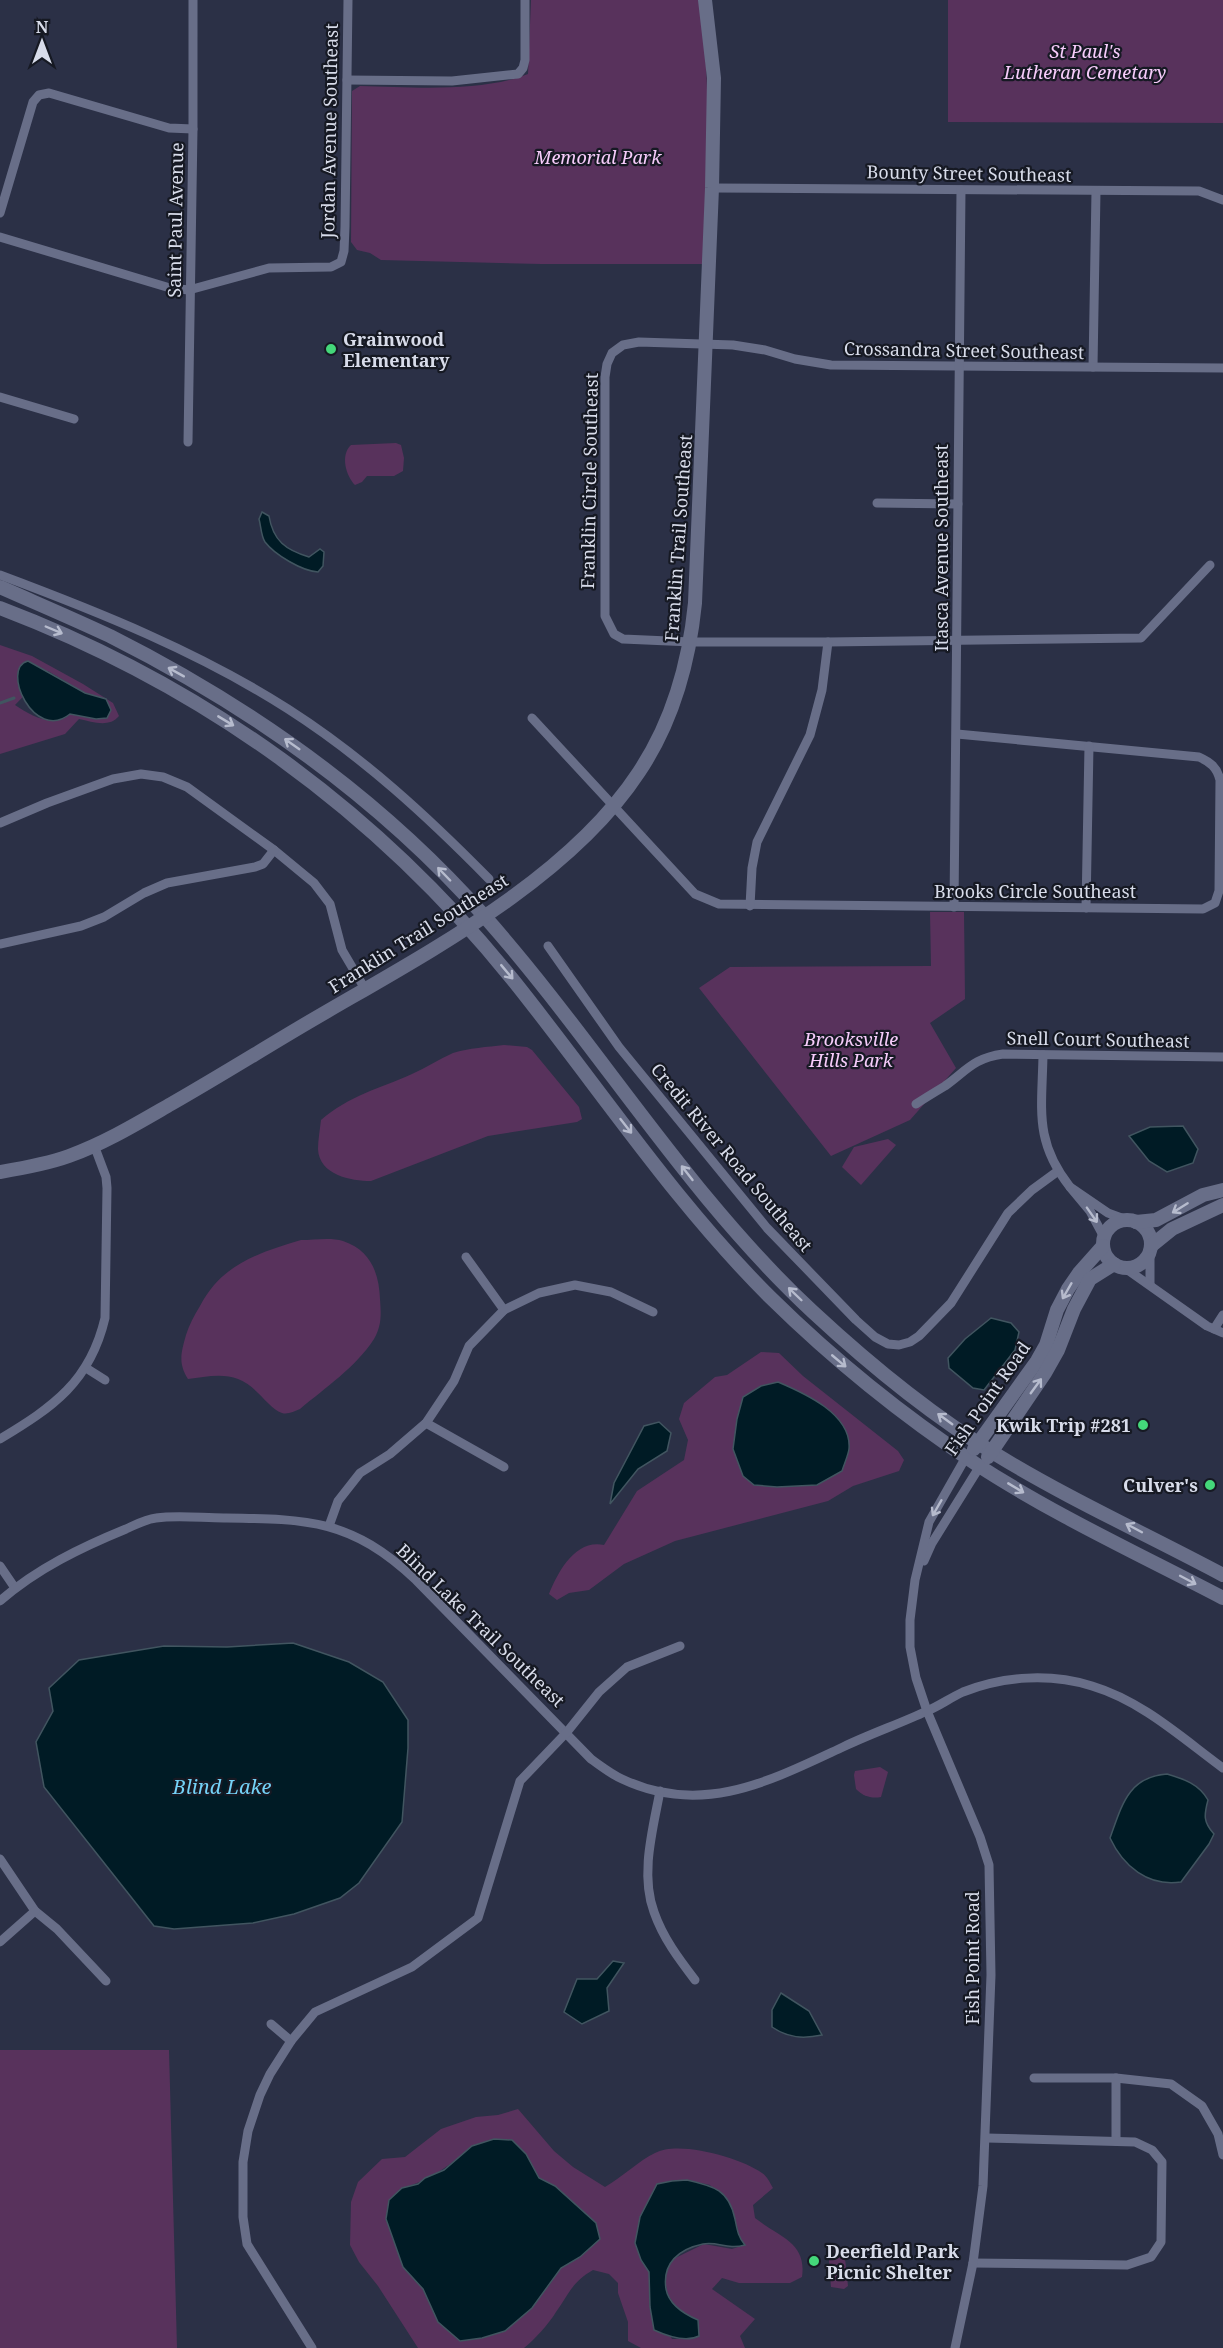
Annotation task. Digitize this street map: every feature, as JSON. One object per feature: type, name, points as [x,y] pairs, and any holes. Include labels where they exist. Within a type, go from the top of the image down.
[{"type":"main road","name":"Franklin Trail Southeast","points":[[0,1172],[48,1162],[94,1145],[167,1106],[469,928],[530,885],[581,839],[612,806],[639,772],[659,737],[681,683],[691,642],[695,603],[707,343],[714,78],[705,0]]},
{"type":"main road","points":[[0,587],[109,636],[212,692],[272,730],[375,808],[484,916],[527,967],[696,1185],[811,1311],[875,1366],[992,1452],[1223,1575]]},
{"type":"main road","points":[[0,608],[70,636],[201,705],[262,744],[331,795],[425,882],[469,928],[512,979],[681,1198],[739,1264],[799,1325],[863,1382],[966,1457],[1052,1509],[1223,1598]]},
{"type":"main road","points":[[1223,1190],[1203,1195],[1156,1220],[1113,1225],[1104,1242],[1105,1253],[1120,1266],[1138,1266],[1151,1249],[1172,1229],[1223,1205]]},
{"type":"main road","points":[[1132,1221],[1148,1231],[1151,1249]]},
{"type":"main road","name":"Fish Point Road","points":[[966,1457],[980,1444],[1042,1353],[1057,1310],[1068,1288],[1104,1242]]},
{"type":"main road","name":"Fish Point Road","points":[[980,1466],[992,1452],[1045,1373],[1090,1279],[1120,1266]]},
{"type":"street","name":"Saint Paul Avenue","points":[[188,442],[193,0]]},
{"type":"street","name":"Jordan Avenue Southeast","points":[[189,290],[269,268],[331,267],[341,262],[345,227],[348,0]]},
{"type":"street","points":[[347,80],[452,81],[518,74],[525,60],[525,0]]},
{"type":"street","points":[[0,213],[33,102],[39,95],[49,93],[169,128],[193,129]]},
{"type":"street","name":"Bounty Street Southeast","points":[[712,188],[1199,191],[1223,200]]},
{"type":"street","name":"Itasca Avenue Southeast","points":[[954,907],[961,189]]},
{"type":"street","points":[[1093,367],[1096,191]]},
{"type":"street","points":[[0,237],[171,288],[189,290]]},
{"type":"street","name":"Crossandra Street Southeast","points":[[707,343],[765,350],[795,359],[831,365],[1223,368]]},
{"type":"street","name":"Franklin Circle Southeast","points":[[691,642],[623,639],[614,634],[605,616],[605,377],[612,353],[623,345],[707,343]]},
{"type":"street","points":[[0,397],[74,419]]},
{"type":"street","points":[[877,503],[958,504]]},
{"type":"street","points":[[691,642],[957,642],[1141,638],[1210,565]]},
{"type":"street","points":[[0,575],[144,633],[288,709],[348,752],[415,806],[489,879]]},
{"type":"street","points":[[750,906],[752,868],[757,842],[810,735],[822,690],[828,642]]},
{"type":"street","name":"Brooks Circle Southeast","points":[[532,718],[695,894],[719,904],[1203,909],[1215,903],[1219,891],[1220,780],[1218,772],[1211,763],[1199,757],[957,734]]},
{"type":"street","points":[[1086,908],[1089,746]]},
{"type":"street","points":[[0,824],[47,803],[113,779],[141,774],[163,777],[187,787],[274,850],[314,883],[330,904],[342,950],[365,989]]},
{"type":"street","points":[[0,944],[81,926],[104,917],[144,893],[167,883],[255,867],[262,864],[274,850]]},
{"type":"street","name":"Credit River Road Southeast","points":[[548,946],[619,1047],[766,1228],[856,1320],[875,1337],[888,1344],[899,1345],[919,1336],[951,1303],[1008,1213],[1032,1190],[1058,1171]]},
{"type":"street","name":"Snell Court Southeast","points":[[916,1104],[982,1058],[1003,1054],[1223,1057]]},
{"type":"street","points":[[1043,1055],[1043,1135],[1049,1156],[1090,1211],[1104,1242]]},
{"type":"street","points":[[0,1439],[52,1405],[86,1368],[101,1335],[105,1306],[107,1188],[106,1177],[94,1145]]},
{"type":"street","points":[[1070,1187],[1108,1213],[1132,1221]]},
{"type":"street","points":[[1150,1284],[1151,1249]]},
{"type":"street","points":[[466,1257],[504,1310]]},
{"type":"street","points":[[1120,1266],[1219,1331],[1223,1315]]},
{"type":"street","points":[[329,1526],[338,1501],[360,1473],[390,1454],[426,1423],[454,1381],[469,1346],[504,1310],[539,1293],[576,1286],[611,1292],[653,1312]]},
{"type":"street","points":[[86,1368],[105,1380]]},
{"type":"street","points":[[426,1423],[504,1467]]},
{"type":"street","name":"Fish Point Road","points":[[955,2348],[973,2263],[986,2138],[991,1975],[989,1865],[967,1803],[927,1711],[916,1678],[910,1647],[910,1620],[915,1580],[928,1522],[966,1457]]},
{"type":"street","name":"Fish Point Road","points":[[915,1580],[932,1543],[980,1466]]},
{"type":"street","name":"Blind Lake Trail Southeast","points":[[0,1601],[15,1588],[82,1547],[154,1518],[287,1518],[329,1526],[368,1543],[402,1567],[567,1732],[591,1760],[622,1779],[660,1791],[707,1796],[751,1788],[927,1711],[960,1694],[999,1681],[1047,1678],[1105,1690],[1141,1708],[1223,1768]]},
{"type":"street","points":[[0,1566],[15,1588]]},
{"type":"street","points":[[312,2348],[248,2244],[243,2209],[243,2162],[254,2112],[270,2074],[291,2041],[315,2012],[412,1967],[478,1918],[520,1781],[567,1732],[598,1692],[627,1667],[680,1646]]},
{"type":"street","points":[[660,1791],[648,1871],[653,1911],[671,1947],[695,1980]]},
{"type":"street","points":[[0,1859],[35,1911],[57,1929],[106,1981]]},
{"type":"street","points":[[0,1942],[35,1911]]},
{"type":"street","points":[[271,2024],[291,2041]]},
{"type":"street","points":[[1034,2078],[1116,2078],[1171,2084],[1202,2106],[1218,2134],[1223,2155]]},
{"type":"street","points":[[1116,2078],[1116,2141]]},
{"type":"street","points":[[973,2263],[1127,2265],[1151,2257],[1161,2242],[1162,2162],[1152,2150],[1135,2142],[986,2138]]},
{"type":"green space","name":"Memorial Park","points":[[531,0],[700,0],[707,99],[704,264],[542,264],[381,260],[370,253],[357,250],[351,242],[352,91],[360,86],[445,88],[489,84],[528,74]]},
{"type":"green space","name":"St Paul's Lutheran Cemetary","points":[[948,0],[1223,0],[1223,123],[948,122]]},
{"type":"green space","points":[[396,443],[401,445],[404,458],[403,471],[394,476],[367,476],[355,485],[349,476],[345,460],[351,445]]},
{"type":"green space","points":[[0,645],[32,656],[83,684],[113,703],[119,716],[106,723],[79,719],[65,734],[0,754]],"holes":[[[48,671],[85,693],[106,699],[107,718],[97,719],[70,714],[63,718],[49,720],[28,713],[15,705]]]},
{"type":"green space","name":"Brooksville Hills Park","points":[[930,912],[964,912],[965,999],[930,1023],[956,1068],[910,1120],[831,1156],[699,988],[730,967],[931,966]]},
{"type":"green space","points":[[504,1045],[527,1047],[532,1050],[579,1107],[582,1119],[577,1122],[488,1136],[371,1181],[354,1180],[337,1175],[324,1165],[318,1149],[321,1120],[332,1111],[354,1098],[417,1072],[453,1053]]},
{"type":"green space","points":[[888,1139],[896,1145],[861,1185],[842,1167],[854,1147]]},
{"type":"green space","points":[[301,1240],[343,1241],[360,1250],[371,1263],[378,1280],[381,1315],[377,1334],[367,1349],[330,1385],[300,1409],[289,1413],[282,1413],[272,1407],[245,1382],[238,1379],[220,1376],[188,1379],[181,1358],[183,1347],[190,1324],[209,1292],[230,1270],[243,1262]]},
{"type":"green space","points":[[761,1352],[779,1353],[803,1376],[898,1451],[904,1460],[899,1471],[853,1486],[828,1501],[675,1541],[624,1564],[589,1590],[569,1593],[557,1600],[549,1594],[557,1576],[576,1552],[594,1544],[604,1545],[637,1491],[684,1460],[688,1440],[679,1419],[684,1403],[715,1377],[727,1375]]},
{"type":"green space","points":[[880,1767],[888,1772],[881,1797],[867,1796],[856,1789],[855,1771]]},
{"type":"green space","points":[[0,2050],[169,2050],[177,2348],[0,2348]]},
{"type":"green space","points":[[518,2109],[554,2151],[573,2167],[605,2187],[649,2156],[666,2150],[710,2152],[752,2167],[765,2176],[773,2188],[753,2205],[755,2218],[796,2248],[802,2265],[802,2277],[790,2283],[739,2283],[722,2278],[712,2289],[755,2319],[740,2336],[745,2348],[641,2348],[628,2341],[628,2322],[618,2293],[618,2283],[609,2274],[593,2270],[575,2284],[553,2317],[524,2348],[418,2348],[378,2286],[359,2262],[350,2245],[351,2202],[358,2182],[382,2159],[405,2157],[441,2129],[476,2117],[498,2115]],"holes":[[[472,2146],[526,2154],[539,2178],[555,2186],[580,2257],[561,2268],[548,2287],[432,2309],[423,2289],[403,2267],[402,2188],[439,2172]],[[687,2180],[710,2185],[737,2226],[739,2237],[744,2245],[732,2249],[704,2244],[671,2260],[666,2280],[669,2296],[680,2310],[698,2320],[694,2339],[672,2339],[650,2307],[649,2272],[672,2181]]]},
{"type":"green space","points":[[828,2249],[844,2249],[848,2286],[844,2289],[831,2287]]},
{"type":"water","points":[[262,512],[269,516],[277,538],[287,548],[309,557],[320,549],[324,552],[323,566],[318,572],[297,565],[269,547],[262,534],[259,519]]},
{"type":"water","points":[[28,661],[85,693],[106,699],[111,710],[107,718],[96,719],[70,714],[57,720],[44,719],[34,712],[25,701],[19,688],[20,666]]},
{"type":"water","points":[[1183,1126],[1198,1149],[1193,1163],[1167,1172],[1149,1161],[1129,1136],[1150,1127]]},
{"type":"water","points":[[991,1318],[1011,1323],[1019,1332],[1015,1350],[984,1390],[973,1388],[949,1368],[948,1358],[965,1339]]},
{"type":"water","points":[[778,1382],[824,1406],[843,1425],[848,1437],[849,1449],[842,1471],[817,1485],[777,1487],[754,1485],[743,1476],[733,1449],[743,1397],[761,1386]]},
{"type":"water","points":[[659,1422],[671,1433],[667,1451],[638,1469],[610,1504],[614,1483],[644,1426]]},
{"type":"water","name":"Blind Lake","points":[[293,1643],[349,1662],[383,1682],[408,1720],[402,1822],[359,1883],[340,1898],[294,1914],[253,1923],[174,1929],[154,1926],[44,1787],[36,1742],[53,1711],[49,1688],[79,1660],[164,1646],[227,1647]]},
{"type":"water","points":[[1167,1774],[1190,1783],[1204,1794],[1208,1800],[1206,1822],[1214,1834],[1181,1882],[1169,1883],[1147,1878],[1129,1866],[1110,1838],[1118,1814],[1135,1787],[1154,1776]]},
{"type":"water","points":[[613,1961],[624,1963],[607,1988],[609,2011],[582,2024],[564,2012],[577,1979],[597,1979]]},
{"type":"water","points":[[781,1993],[809,2011],[822,2035],[796,2037],[772,2027],[772,2010]]},
{"type":"water","points":[[494,2139],[512,2140],[526,2154],[539,2178],[555,2186],[596,2223],[600,2239],[580,2257],[561,2268],[532,2308],[505,2331],[482,2338],[460,2341],[438,2322],[423,2289],[403,2267],[386,2219],[389,2200],[402,2188],[418,2184],[425,2178],[444,2170],[472,2146]]},
{"type":"water","points":[[687,2180],[712,2187],[724,2195],[732,2209],[738,2233],[745,2245],[733,2247],[703,2244],[687,2249],[674,2259],[665,2280],[668,2295],[678,2308],[698,2320],[699,2336],[682,2339],[654,2330],[650,2307],[649,2272],[641,2260],[635,2243],[640,2217],[657,2184]]},
{"type":"waterway","points":[[0,703],[14,698]]},
{"type":"place","name":"Grainwood Elementary","points":[[331,349]]},
{"type":"place","name":"Kwik Trip #281","points":[[1143,1425]]},
{"type":"place","name":"Culver's","points":[[1210,1485]]},
{"type":"place","name":"Deerfield Park Picnic Shelter","points":[[814,2261]]}]
